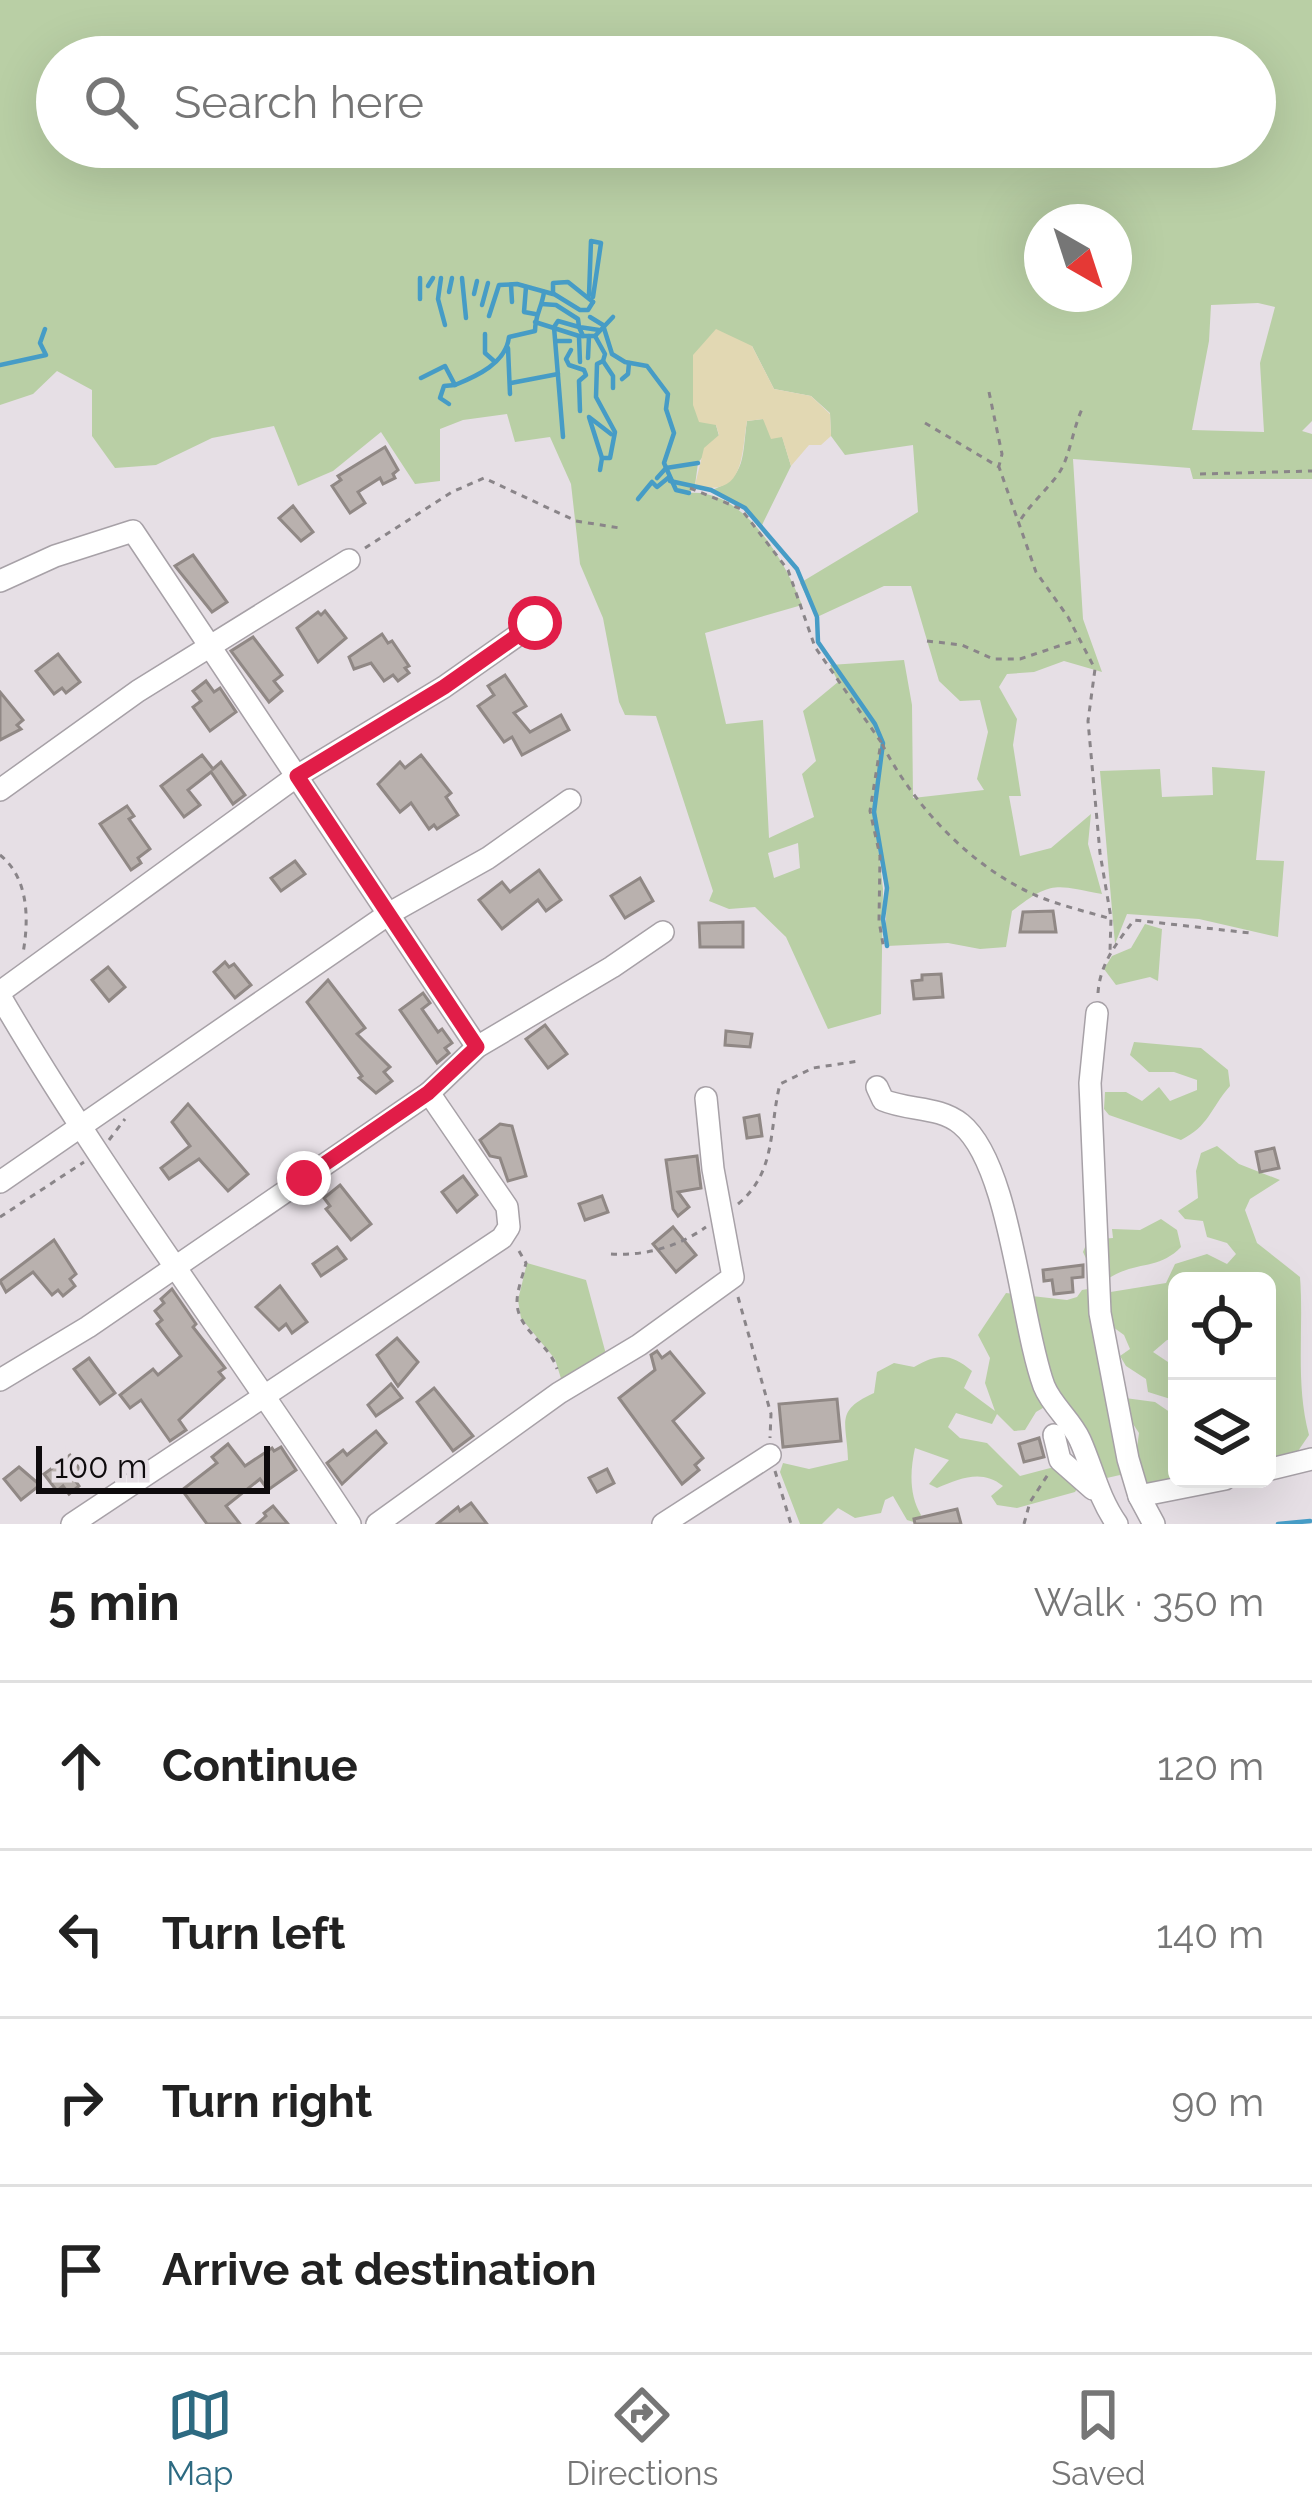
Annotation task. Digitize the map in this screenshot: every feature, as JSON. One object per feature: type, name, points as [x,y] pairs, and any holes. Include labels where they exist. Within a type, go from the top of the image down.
[{"type":"street","points":[[0,581],[55,556],[133,531],[477,1047]]},
{"type":"street","points":[[0,790],[208,646],[349,560]]},
{"type":"street","points":[[350,1524],[80,1126],[0,994],[297,776],[444,687],[535,623]]},
{"type":"street","points":[[0,1182],[390,913],[488,858],[570,800]]},
{"type":"street","points":[[0,1380],[88,1327],[428,1093],[477,1047],[663,932]]},
{"type":"street","points":[[1097,1013],[1090,1083],[1100,1313],[1139,1496],[1154,1524]]},
{"type":"street","points":[[877,1087],[884,1100],[895,1105],[957,1120],[987,1158],[1000,1193],[1045,1388],[1081,1442],[1098,1494],[1117,1524]]},
{"type":"street","points":[[73,1524],[502,1238],[509,1227],[507,1207],[428,1093]]},
{"type":"street","points":[[377,1524],[559,1393],[639,1346],[734,1277],[713,1169],[706,1098]]},
{"type":"street","points":[[1054,1435],[1060,1460],[1098,1494]]},
{"type":"street","points":[[663,1524],[770,1455]]},
{"type":"street","points":[[1276,1468],[1312,1459]]},
{"type":"street","points":[[1139,1496],[1179,1488]]},
{"type":"path","points":[[989,392],[1002,454],[999,467],[1036,572],[1097,676],[1088,722],[1111,919],[1110,952]]},
{"type":"path","points":[[1020,521],[1060,472],[1083,406]]},
{"type":"path","points":[[926,423],[999,467]]},
{"type":"path","points":[[1200,474],[1312,471]]},
{"type":"path","points":[[349,560],[452,491],[484,478],[576,520],[620,528]]},
{"type":"path","points":[[690,488],[741,509],[788,570],[815,647],[881,742],[913,798],[985,866],[1034,894],[1111,919]]},
{"type":"path","points":[[928,641],[962,645],[993,658],[1020,659],[1079,639]]},
{"type":"path","points":[[881,742],[870,811],[880,856],[879,921],[884,950]]},
{"type":"path","points":[[0,855],[9,862],[28,906],[22,955]]},
{"type":"path","points":[[1097,1013],[1099,978],[1110,952],[1134,920],[1250,933]]},
{"type":"path","points":[[610,1254],[642,1256],[693,1237],[745,1199],[767,1164],[780,1084],[813,1068],[859,1061]]},
{"type":"path","points":[[509,1227],[526,1263],[517,1300],[520,1318],[554,1359],[562,1385],[559,1393]]},
{"type":"path","points":[[734,1277],[746,1336],[771,1414],[770,1455],[791,1524]]},
{"type":"path","points":[[1024,1524],[1040,1483],[1060,1460]]},
{"type":"green space","points":[[0,0],[1312,0],[1312,421],[1302,431],[1312,434],[1312,479],[1193,479],[1190,468],[1073,459],[1083,619],[1102,672],[1064,661],[1034,672],[1007,674],[999,687],[1017,719],[1013,745],[1021,796],[1009,796],[1020,856],[1051,848],[1091,814],[1088,844],[1102,894],[1063,887],[1036,894],[1012,911],[1006,947],[887,946],[886,880],[878,846],[883,889],[881,1014],[828,1029],[786,937],[755,907],[729,909],[709,901],[713,891],[656,716],[625,715],[619,702],[603,618],[580,564],[571,484],[550,437],[515,442],[507,414],[463,420],[440,429],[440,481],[415,484],[381,432],[333,471],[298,486],[274,426],[212,438],[156,465],[115,468],[92,436],[92,390],[57,371],[33,394],[0,405]],"holes":[[[1211,305],[1275,307],[1260,363],[1264,432],[1192,430]],[[752,346],[774,389],[811,396],[830,413],[831,436],[845,455],[913,445],[918,512],[800,583],[817,617],[884,586],[911,586],[939,681],[960,701],[980,700],[988,732],[977,779],[984,790],[913,798],[912,705],[904,660],[830,665],[838,682],[803,711],[816,761],[802,774],[814,817],[769,838],[763,720],[726,724],[705,633],[802,605],[773,549],[745,515],[710,495],[690,493],[698,463],[719,436],[716,425]],[[798,843],[800,868],[774,878],[768,853]]]},
{"type":"green space","points":[[763,419],[782,436],[791,466],[761,527],[745,508],[712,490],[737,472],[747,421]]},
{"type":"green space","points":[[1212,767],[1265,771],[1256,860],[1284,861],[1278,937],[1199,919],[1127,914],[1115,944],[1100,771],[1160,769],[1162,797],[1213,795]]},
{"type":"green space","points":[[1145,924],[1162,929],[1158,981],[1150,977],[1116,985],[1104,969],[1112,956],[1131,948]]},
{"type":"green space","points":[[1134,1042],[1201,1048],[1228,1070],[1230,1086],[1204,1123],[1181,1140],[1109,1115],[1104,1109],[1105,1092],[1126,1092],[1142,1101],[1159,1087],[1170,1101],[1197,1090],[1197,1080],[1174,1072],[1149,1072],[1130,1055]]},
{"type":"green space","points":[[1217,1146],[1239,1164],[1280,1180],[1250,1199],[1245,1210],[1257,1243],[1300,1277],[1301,1376],[1309,1435],[1296,1454],[1276,1460],[1276,1272],[1171,1272],[1175,1264],[1207,1254],[1227,1264],[1236,1254],[1227,1243],[1207,1237],[1203,1221],[1185,1219],[1178,1211],[1198,1198],[1196,1171],[1201,1153]]},
{"type":"green space","points":[[1161,1219],[1177,1230],[1181,1247],[1155,1263],[1106,1280],[1093,1273],[1083,1252],[1088,1240],[1113,1238],[1112,1229],[1140,1230]]},
{"type":"green space","points":[[527,1263],[586,1280],[607,1358],[563,1385],[555,1359],[521,1318],[518,1300]]},
{"type":"green space","points":[[1168,1279],[1168,1340],[1153,1352],[1168,1362],[1168,1398],[1148,1392],[1146,1379],[1120,1356],[1130,1349],[1124,1335],[1095,1314],[1110,1396],[1155,1402],[1168,1411],[1168,1482],[1147,1488],[1120,1475],[1098,1480],[1048,1405],[1036,1412],[1025,1430],[1014,1431],[997,1414],[992,1424],[956,1413],[948,1427],[960,1438],[987,1443],[1020,1476],[1073,1462],[1079,1485],[1075,1492],[1017,1508],[997,1505],[991,1496],[1003,1486],[987,1478],[963,1478],[937,1488],[929,1484],[949,1460],[915,1448],[912,1483],[921,1515],[917,1523],[907,1520],[893,1496],[885,1500],[881,1513],[855,1518],[838,1508],[822,1524],[800,1524],[780,1472],[783,1463],[809,1469],[848,1460],[848,1412],[874,1393],[877,1372],[894,1363],[914,1367],[937,1357],[951,1358],[972,1371],[964,1388],[995,1411],[985,1383],[990,1358],[978,1335],[1006,1293],[1067,1300],[1082,1290],[1092,1295],[1166,1283]],"holes":[[[1127,1415],[1139,1433],[1137,1448],[1121,1455],[1113,1438]]]},
{"type":"sand","points":[[716,329],[752,346],[774,389],[811,396],[830,414],[831,436],[821,445],[809,445],[791,466],[782,437],[771,439],[763,419],[747,421],[738,471],[723,486],[711,488],[695,485],[704,448],[719,435],[716,425],[699,422],[693,405],[693,355]]},
{"type":"building","points":[[385,447],[398,470],[395,478],[383,484],[380,478],[358,492],[365,503],[350,513],[332,486],[341,480],[338,476]]},
{"type":"building","points":[[293,506],[313,532],[301,541],[279,518]]},
{"type":"building","points":[[193,555],[227,602],[212,612],[175,566]]},
{"type":"building","points":[[325,611],[346,638],[318,662],[297,628]]},
{"type":"building","points":[[382,634],[409,666],[405,668],[409,673],[398,681],[393,675],[384,681],[371,663],[354,669],[349,657]]},
{"type":"building","points":[[253,637],[282,675],[274,681],[282,691],[269,702],[231,651]]},
{"type":"building","points":[[58,654],[80,682],[66,693],[62,688],[54,694],[36,671]]},
{"type":"building","points":[[505,675],[526,706],[514,713],[530,732],[561,715],[569,730],[522,755],[512,737],[504,742],[478,706],[494,695],[488,686]]},
{"type":"building","points":[[206,681],[214,692],[220,688],[236,712],[210,731],[193,707],[201,701],[193,691]]},
{"type":"building","points":[[0,692],[23,720],[17,725],[21,729],[0,740]]},
{"type":"building","points":[[202,755],[213,769],[221,762],[245,795],[233,804],[211,772],[188,790],[200,805],[184,817],[161,786]]},
{"type":"building","points":[[421,755],[451,793],[446,797],[458,815],[437,829],[434,825],[429,829],[411,803],[400,812],[378,784],[400,762],[405,768]]},
{"type":"building","points":[[127,806],[134,816],[129,819],[150,849],[131,870],[100,824]]},
{"type":"building","points":[[295,861],[305,874],[281,891],[271,878]]},
{"type":"building","points":[[539,870],[561,900],[546,911],[538,900],[502,929],[479,900],[502,882],[510,892]]},
{"type":"building","points":[[640,878],[653,901],[625,918],[611,896]]},
{"type":"building","points":[[1053,911],[1056,932],[1020,932],[1023,912]]},
{"type":"building","points":[[743,922],[743,947],[700,947],[699,923]]},
{"type":"building","points":[[225,962],[229,967],[234,964],[251,985],[235,998],[214,972]]},
{"type":"building","points":[[108,967],[125,987],[109,1001],[92,980]]},
{"type":"building","points":[[941,974],[943,997],[914,999],[912,981]]},
{"type":"building","points":[[328,980],[365,1028],[357,1034],[390,1067],[384,1072],[392,1081],[376,1093],[359,1078],[362,1076],[307,1002]]},
{"type":"building","points":[[423,993],[430,1003],[422,1009],[452,1043],[437,1063],[400,1010]]},
{"type":"building","points":[[545,1025],[567,1054],[548,1068],[526,1039]]},
{"type":"building","points":[[726,1031],[752,1034],[750,1047],[725,1045]]},
{"type":"building","points":[[188,1104],[248,1174],[228,1191],[199,1159],[169,1179],[161,1168],[190,1146],[172,1122]]},
{"type":"building","points":[[759,1115],[762,1136],[747,1138],[744,1118]]},
{"type":"building","points":[[500,1124],[512,1126],[526,1176],[508,1181],[500,1158],[490,1156],[480,1140]]},
{"type":"building","points":[[1274,1148],[1279,1168],[1260,1172],[1256,1152]]},
{"type":"building","points":[[697,1156],[701,1188],[678,1192],[689,1207],[678,1216],[666,1160]]},
{"type":"building","points":[[463,1176],[477,1195],[457,1212],[442,1192]]},
{"type":"building","points":[[340,1185],[371,1224],[351,1240],[326,1209],[330,1206],[324,1198]]},
{"type":"building","points":[[602,1196],[608,1212],[585,1220],[579,1204]]},
{"type":"building","points":[[673,1227],[696,1255],[676,1272],[653,1244]]},
{"type":"building","points":[[54,1240],[76,1274],[70,1279],[75,1286],[63,1296],[58,1290],[52,1295],[33,1272],[6,1292],[0,1281]]},
{"type":"building","points":[[337,1247],[346,1259],[321,1276],[313,1264]]},
{"type":"building","points":[[1083,1265],[1083,1277],[1072,1278],[1073,1292],[1054,1294],[1052,1280],[1044,1281],[1043,1270]]},
{"type":"building","points":[[280,1286],[307,1322],[292,1333],[286,1324],[279,1330],[256,1307]]},
{"type":"building","points":[[172,1289],[196,1324],[193,1327],[225,1368],[219,1372],[224,1378],[179,1420],[186,1430],[170,1441],[141,1400],[130,1408],[120,1395],[153,1369],[158,1375],[181,1356],[157,1324],[162,1320],[155,1311]]},
{"type":"building","points":[[397,1338],[418,1362],[398,1386],[377,1355]]},
{"type":"building","points":[[657,1351],[662,1358],[670,1352],[704,1393],[673,1421],[703,1458],[695,1465],[699,1470],[682,1484],[619,1398],[655,1370],[651,1355]]},
{"type":"building","points":[[89,1358],[115,1393],[100,1404],[74,1369]]},
{"type":"building","points":[[391,1384],[402,1398],[376,1416],[368,1405]]},
{"type":"building","points":[[434,1388],[473,1436],[453,1451],[417,1402]]},
{"type":"building","points":[[837,1399],[841,1441],[783,1447],[779,1404]]},
{"type":"building","points":[[376,1431],[386,1443],[342,1484],[327,1463],[343,1450],[347,1455]]},
{"type":"building","points":[[1039,1438],[1044,1457],[1024,1462],[1019,1444]]},
{"type":"building","points":[[228,1444],[245,1466],[281,1447],[296,1470],[268,1490],[260,1479],[226,1506],[240,1524],[207,1524],[182,1490],[217,1463],[212,1457]]},
{"type":"building","points":[[70,1455],[83,1474],[75,1480],[79,1486],[69,1494],[63,1486],[57,1491],[44,1474]]},
{"type":"building","points":[[19,1467],[40,1485],[21,1500],[4,1479]]},
{"type":"building","points":[[607,1469],[614,1483],[597,1492],[589,1478]]},
{"type":"building","points":[[471,1503],[487,1524],[437,1524],[458,1507],[460,1511]]},
{"type":"building","points":[[273,1506],[288,1524],[257,1524],[264,1513]]},
{"type":"building","points":[[957,1509],[961,1524],[915,1524],[914,1519]]},
{"type":"waterway","points":[[589,295],[591,241],[601,243],[593,297]]},
{"type":"waterway","points":[[420,278],[420,299]]},
{"type":"waterway","points":[[428,286],[433,278]]},
{"type":"waterway","points":[[441,278],[438,299],[445,325]]},
{"type":"waterway","points":[[449,292],[452,278]]},
{"type":"waterway","points":[[462,278],[466,318]]},
{"type":"waterway","points":[[474,294],[477,281]]},
{"type":"waterway","points":[[489,316],[499,285],[517,284],[553,294],[553,283],[568,282],[593,302]]},
{"type":"waterway","points":[[482,305],[488,283]]},
{"type":"waterway","points":[[511,285],[512,302]]},
{"type":"waterway","points":[[526,287],[524,312],[535,314]]},
{"type":"waterway","points":[[421,378],[445,366],[455,385],[489,367],[502,354],[509,337],[535,331],[544,292]]},
{"type":"waterway","points":[[554,294],[580,310],[588,310],[593,302]]},
{"type":"waterway","points":[[542,304],[556,305],[578,319],[579,327],[599,330]]},
{"type":"waterway","points":[[590,317],[603,325],[612,354],[647,366],[668,394],[666,409],[674,433],[664,463],[676,490],[689,493]]},
{"type":"waterway","points":[[535,322],[579,336],[595,336],[613,317]]},
{"type":"waterway","points":[[563,437],[554,327],[558,321],[579,327],[583,336]]},
{"type":"waterway","points":[[0,365],[46,355],[40,343],[45,329]]},
{"type":"waterway","points":[[485,334],[485,353],[494,361]]},
{"type":"waterway","points":[[588,358],[589,336]]},
{"type":"waterway","points":[[595,336],[605,354],[597,364],[596,397],[615,432],[610,458],[602,458],[600,470]]},
{"type":"waterway","points":[[579,337],[580,362]]},
{"type":"waterway","points":[[556,341],[570,341]]},
{"type":"waterway","points":[[508,348],[510,394]]},
{"type":"waterway","points":[[571,350],[566,359],[569,365],[586,375],[579,381],[580,411]]},
{"type":"waterway","points":[[603,361],[613,376],[613,388]]},
{"type":"waterway","points":[[622,379],[629,363]]},
{"type":"waterway","points":[[511,383],[558,374]]},
{"type":"waterway","points":[[449,404],[440,398],[444,386],[455,385]]},
{"type":"waterway","points":[[602,458],[589,417],[611,434]]},
{"type":"waterway","points":[[657,478],[666,468],[698,463]]},
{"type":"waterway","points":[[638,499],[652,482],[657,487],[668,478]]},
{"type":"waterway","points":[[670,481],[711,490],[745,508],[797,569],[817,617],[818,642],[875,724],[883,743],[874,812],[887,888],[883,919],[887,946]]},
{"type":"waterway","points":[[1278,1524],[1310,1521]]},
{"type":"route","points":[[304,1178],[428,1093],[477,1047],[297,776],[444,687],[535,623]]}]
